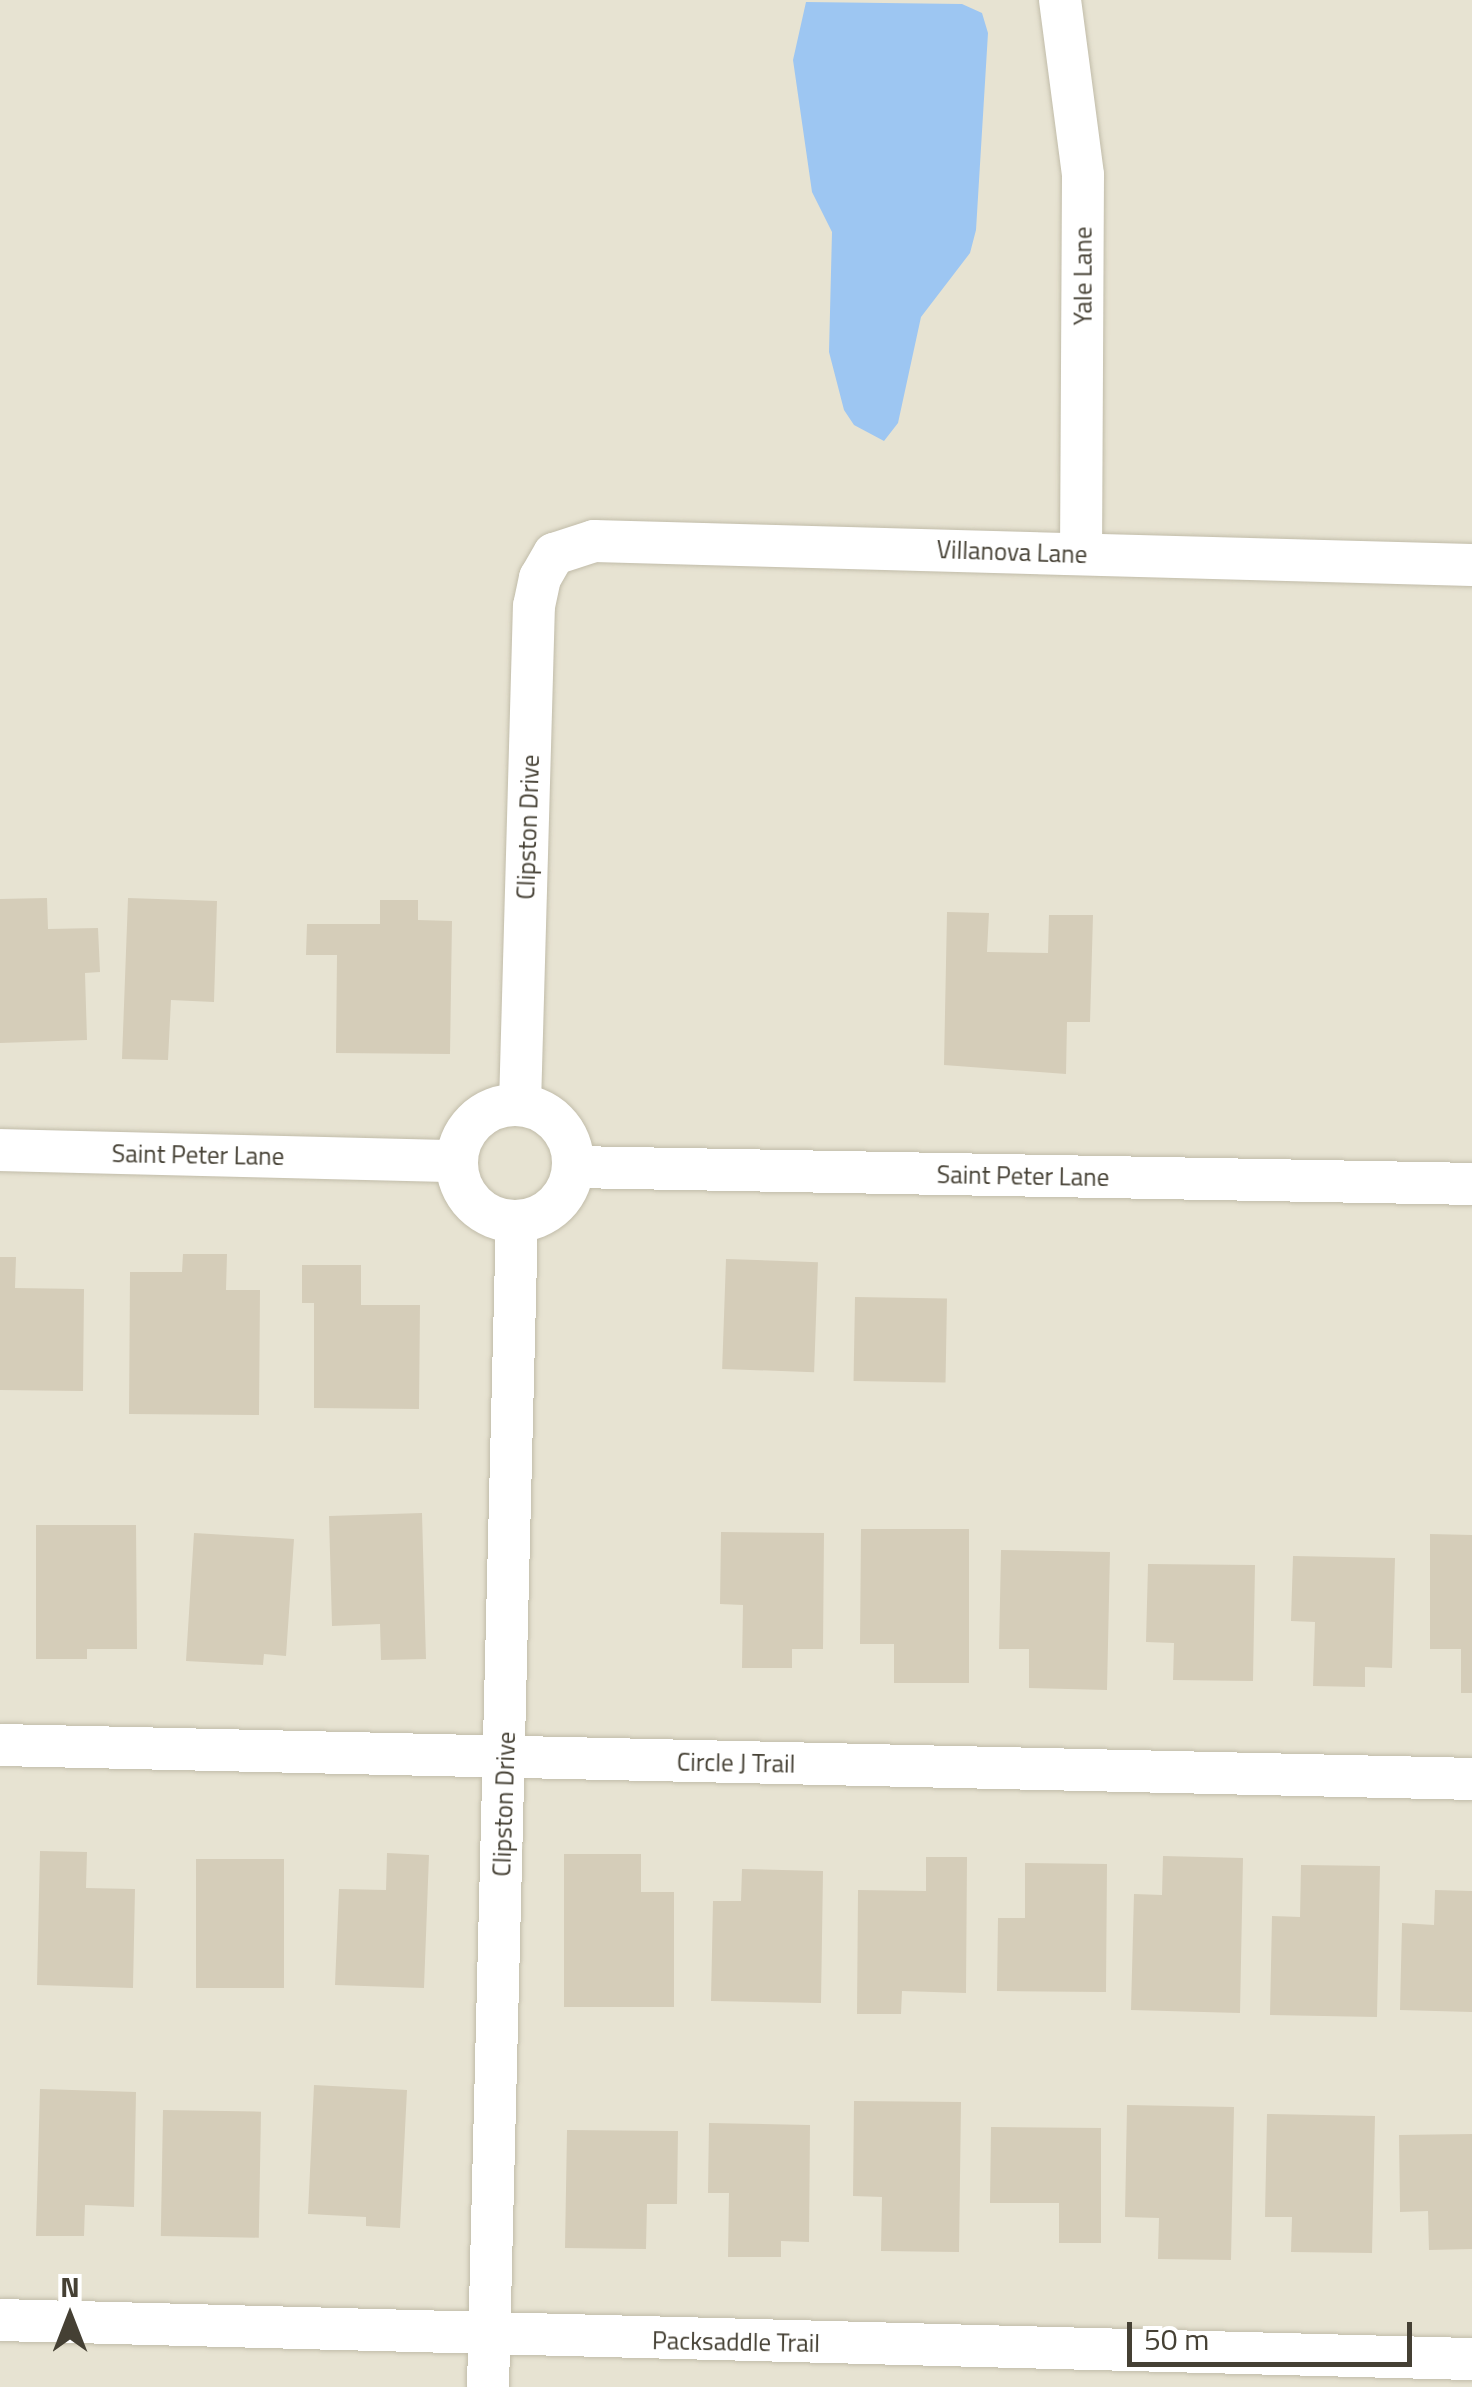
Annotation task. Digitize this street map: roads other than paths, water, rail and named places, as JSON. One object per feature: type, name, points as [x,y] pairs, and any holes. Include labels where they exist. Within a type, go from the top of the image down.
[{"type":"street","name":"Yale Lane","points":[[1060,0],[1084,175],[1081,554]]},
{"type":"street","name":"Villanova Lane","points":[[554,554],[594,541],[1472,565]]},
{"type":"street","name":"Clipston Drive","points":[[520,1104],[534,606],[540,578],[554,554]]},
{"type":"street","points":[[520,1104],[560,1125],[574,1167],[562,1198],[534,1218],[516,1221],[474,1204],[457,1161],[476,1119],[520,1104]]},
{"type":"street","name":"Saint Peter Lane","points":[[0,1150],[457,1161]]},
{"type":"street","name":"Saint Peter Lane","points":[[574,1167],[1472,1184]]},
{"type":"street","name":"Clipston Drive","points":[[488,2387],[516,1221]]},
{"type":"street","name":"Circle J Trail","points":[[0,1745],[1472,1778]]},
{"type":"street","name":"Packsaddle Trail","points":[[0,2320],[488,2337],[1472,2359]]},
{"type":"water","points":[[806,2],[962,4],[982,13],[988,33],[976,230],[970,253],[921,317],[898,423],[884,441],[854,425],[844,410],[829,352],[832,232],[812,192],[793,60]]}]
